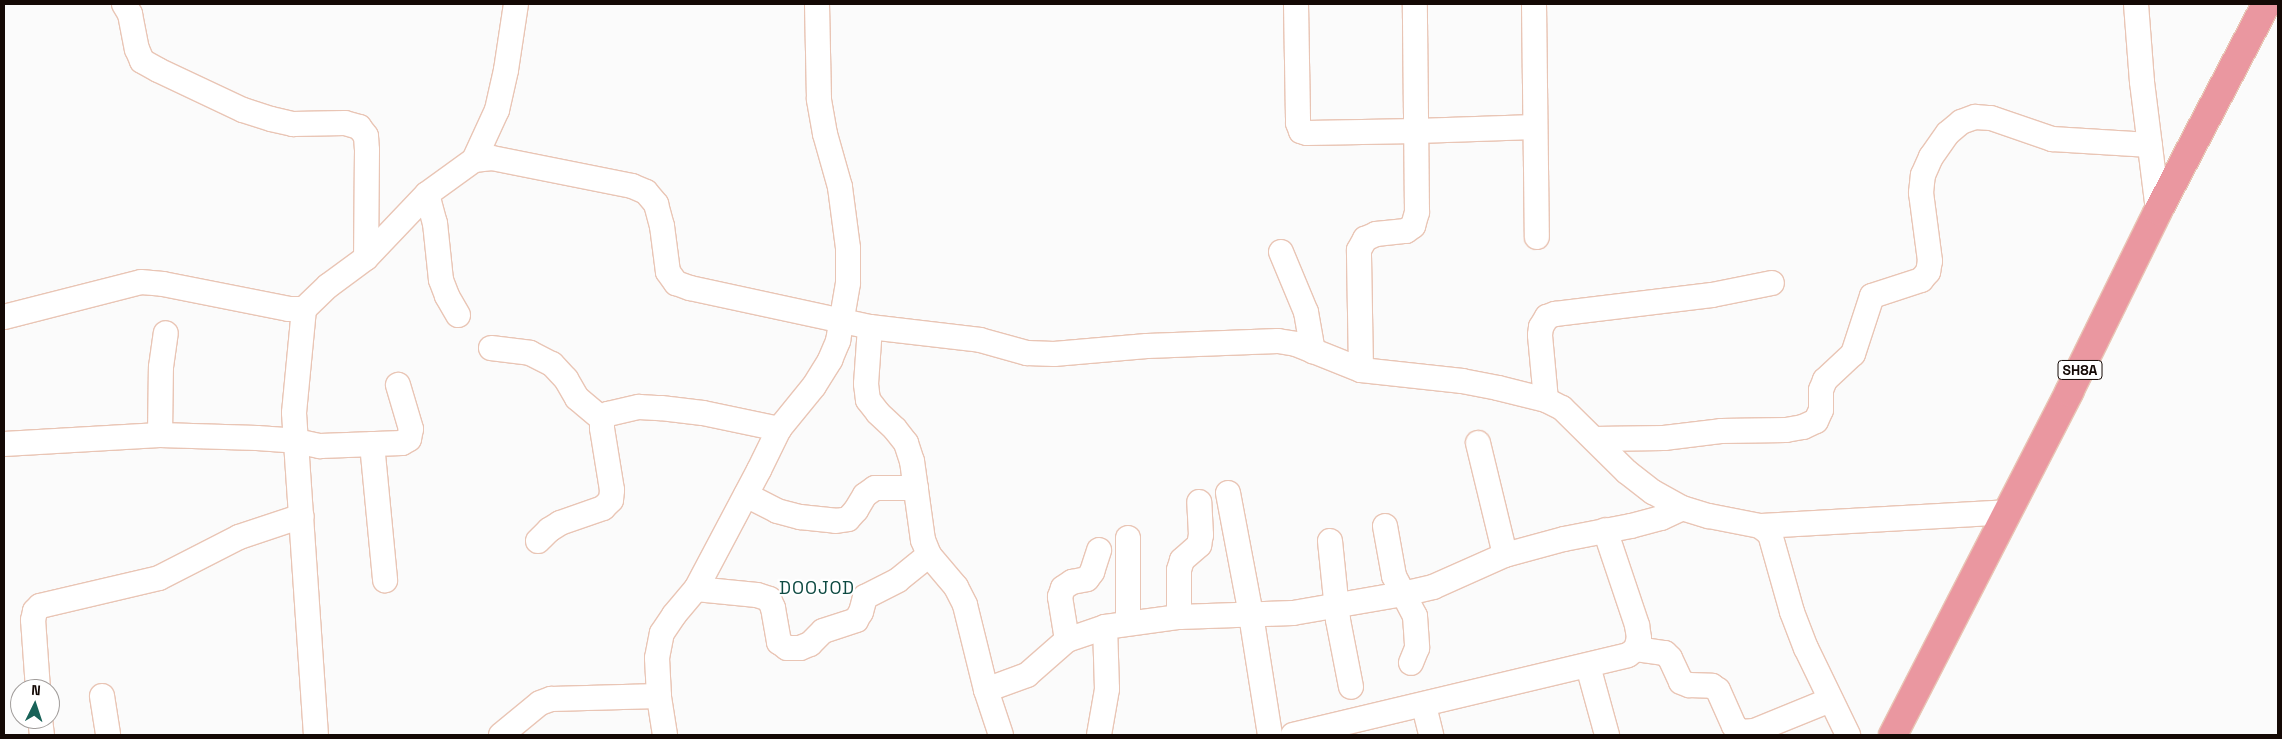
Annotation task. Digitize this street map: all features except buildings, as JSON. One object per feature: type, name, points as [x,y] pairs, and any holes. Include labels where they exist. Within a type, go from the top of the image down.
[{"type":"main road","name":"SH8A","points":[[1893,735],[2008,512],[2158,211],[2266,4]]},
{"type":"street","points":[[124,4],[130,14],[137,50],[142,62],[243,110],[271,120],[293,124],[345,122],[359,127],[366,136],[367,150],[366,258]]},
{"type":"street","points":[[474,160],[496,110],[506,70],[516,4]]},
{"type":"street","points":[[665,735],[659,696],[657,658],[662,633],[674,615],[696,589],[746,495],[778,429],[814,386],[830,360],[842,321],[848,283],[848,248],[840,187],[825,134],[819,99],[817,4]]},
{"type":"street","points":[[1296,4],[1298,122],[1300,130],[1307,133],[1535,128]]},
{"type":"street","points":[[1361,370],[1359,250],[1364,239],[1376,234],[1406,231],[1413,226],[1417,212],[1415,4]]},
{"type":"street","points":[[1534,4],[1537,237]]},
{"type":"street","points":[[2136,4],[2142,82],[2158,211]]},
{"type":"street","points":[[1594,439],[1664,438],[1721,431],[1786,430],[1803,427],[1816,421],[1821,410],[1821,390],[1826,380],[1853,354],[1872,296],[1921,280],[1928,272],[1930,260],[1921,193],[1923,175],[1931,157],[1948,133],[1961,122],[1975,117],[1991,118],[2052,138],[2150,145]]},
{"type":"street","points":[[316,735],[294,413],[304,309],[328,286],[366,258],[427,194],[474,160],[492,158],[632,186],[646,192],[656,204],[662,226],[668,272],[676,283],[690,288],[842,321],[980,340],[1027,353],[1054,354],[1147,346],[1278,341],[1296,344],[1361,370],[1462,381],[1498,388],[1546,400],[1562,408],[1627,472],[1653,492],[1682,508],[1709,516],[1760,526],[2008,512]]},
{"type":"street","points":[[427,194],[435,223],[441,280],[447,296],[458,315]]},
{"type":"street","points":[[1281,252],[1306,312],[1313,351]]},
{"type":"street","points":[[4,318],[141,282],[163,284],[289,309],[304,309]]},
{"type":"street","points":[[1546,400],[1540,336],[1541,327],[1547,317],[1555,314],[1712,295],[1772,283]]},
{"type":"street","points":[[870,326],[866,384],[868,400],[906,443],[912,461],[923,540],[929,555],[956,587],[965,605],[986,690],[1001,735]]},
{"type":"street","points":[[160,435],[161,368],[166,333]]},
{"type":"street","points":[[491,348],[530,353],[552,364],[566,379],[577,398],[602,419],[612,490],[611,500],[603,508],[560,523],[549,530],[538,541]]},
{"type":"street","points":[[4,444],[160,435],[296,441],[320,446],[402,443],[408,439],[411,430],[398,385]]},
{"type":"street","points":[[602,419],[618,410],[639,407],[661,408],[703,413],[778,429]]},
{"type":"street","points":[[1478,443],[1505,555]]},
{"type":"street","points":[[372,444],[377,478],[385,580]]},
{"type":"street","points":[[746,495],[776,512],[836,521],[848,519],[865,495],[875,488],[916,488]]},
{"type":"street","points":[[1228,493],[1251,616],[1270,735]]},
{"type":"street","points":[[1179,617],[1179,570],[1182,560],[1198,546],[1201,535],[1199,502]]},
{"type":"street","points":[[986,690],[1027,675],[1066,640],[1105,627],[1179,617],[1251,616],[1336,607],[1403,594],[1433,587],[1505,555],[1661,518],[1682,508]]},
{"type":"street","points":[[37,679],[33,620],[35,611],[40,606],[160,578],[238,537],[302,516]]},
{"type":"street","points":[[1386,526],[1394,576],[1403,594],[1410,602],[1416,623],[1417,648],[1411,663]]},
{"type":"street","points":[[1760,526],[1770,534],[1792,612],[1830,700],[1848,735]]},
{"type":"street","points":[[1293,735],[1424,706],[1628,655],[1636,649],[1639,638],[1637,625],[1605,530]]},
{"type":"street","points":[[1128,538],[1128,623]]},
{"type":"street","points":[[1330,541],[1336,607],[1351,687]]},
{"type":"street","points":[[1066,640],[1060,597],[1063,588],[1087,579],[1092,572],[1099,550]]},
{"type":"street","points":[[696,589],[757,595],[769,599],[773,608],[779,642],[787,648],[800,648],[810,644],[823,631],[856,620],[861,612],[865,596],[898,580],[929,555]]},
{"type":"street","points":[[1099,735],[1107,689],[1105,627]]},
{"type":"street","points":[[1636,649],[1665,653],[1670,658],[1681,682],[1689,685],[1712,686],[1718,690],[1734,726],[1741,732],[1754,731],[1830,700]]},
{"type":"street","points":[[1588,666],[1607,735]]},
{"type":"street","points":[[102,696],[108,735]]},
{"type":"street","points":[[502,735],[540,703],[551,699],[659,696]]},
{"type":"street","points":[[1424,706],[1431,735]]},
{"type":"district","name":"DOOJOD","points":[[817,588]]}]
